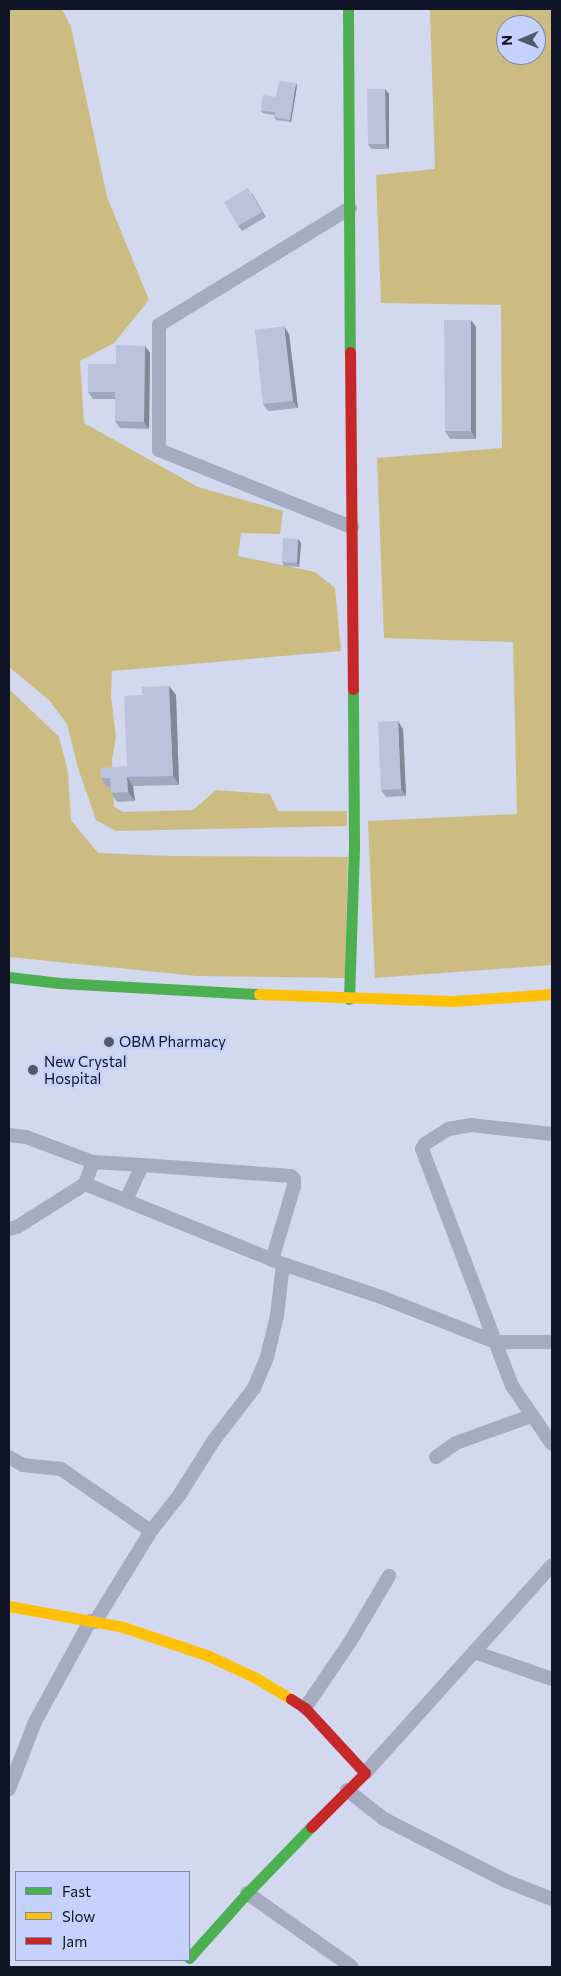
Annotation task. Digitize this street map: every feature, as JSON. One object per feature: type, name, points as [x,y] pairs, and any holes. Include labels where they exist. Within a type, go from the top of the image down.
[{"type":"main road","points":[[348,9],[354,845],[349,999]]},
{"type":"main road","points":[[9,977],[60,983],[349,999],[453,1001],[552,994]]},
{"type":"main road","points":[[9,1606],[123,1627],[209,1656],[256,1678],[305,1708],[364,1773],[286,1856],[247,1893],[190,1957]]},
{"type":"street","points":[[350,208],[159,325],[159,450],[352,527]]},
{"type":"street","points":[[552,1134],[471,1125],[448,1129],[425,1144],[422,1149],[512,1386],[552,1444]]},
{"type":"street","points":[[9,1135],[26,1137],[93,1162],[291,1176],[294,1180],[278,1262],[277,1316],[267,1357],[254,1388],[214,1440],[180,1494],[151,1531],[92,1621],[35,1722],[9,1789]]},
{"type":"street","points":[[9,1230],[17,1227],[85,1184],[93,1162]]},
{"type":"street","points":[[126,1200],[142,1166]]},
{"type":"street","points":[[85,1184],[278,1262],[381,1297],[495,1342],[552,1342]]},
{"type":"street","points":[[436,1457],[456,1443],[531,1416]]},
{"type":"street","points":[[9,1457],[23,1465],[61,1469],[151,1531]]},
{"type":"street","points":[[364,1773],[552,1565]]},
{"type":"street","points":[[305,1708],[350,1642],[389,1576]]},
{"type":"street","points":[[474,1652],[552,1679]]},
{"type":"street","points":[[347,1790],[384,1819],[506,1881],[552,1899]]},
{"type":"street","points":[[247,1893],[352,1967]]},
{"type":"shaded area","points":[[9,9],[62,9],[71,27],[107,197],[149,300],[114,343],[80,361],[84,423],[198,487],[283,511],[280,534],[241,533],[238,556],[315,572],[335,588],[341,651],[112,671],[111,695],[116,737],[112,760],[114,807],[123,812],[193,810],[216,790],[270,794],[278,811],[347,811],[347,826],[116,831],[96,820],[78,768],[67,724],[49,700],[9,667]]},
{"type":"shaded area","points":[[430,9],[552,9],[552,965],[375,978],[368,821],[517,814],[513,642],[384,638],[377,458],[502,448],[501,305],[381,303],[376,175],[435,169]]},
{"type":"shaded area","points":[[9,689],[59,737],[68,772],[71,820],[98,853],[171,856],[348,857],[345,978],[197,976],[9,957]]},
{"type":"building","points":[[279,81],[296,83],[290,120],[274,117],[275,112],[261,111],[263,95],[276,97]]},
{"type":"building","points":[[367,89],[385,89],[386,144],[368,144]]},
{"type":"building","points":[[248,188],[262,212],[238,226],[224,202]]},
{"type":"building","points":[[444,320],[471,320],[471,431],[445,431]]},
{"type":"building","points":[[284,326],[293,401],[263,404],[255,330]]},
{"type":"building","points":[[116,345],[145,346],[144,422],[115,421],[115,392],[88,392],[88,364],[116,364]]},
{"type":"building","points":[[283,538],[298,539],[297,563],[282,562]]},
{"type":"building","points":[[169,686],[173,776],[127,777],[128,792],[111,793],[110,778],[101,778],[100,768],[127,766],[124,696],[142,695],[142,687]]},
{"type":"building","points":[[398,721],[401,789],[381,790],[378,722]]},
{"type":"traffic: fast","points":[[348,9],[350,352]]},
{"type":"traffic: fast","points":[[349,999],[354,845],[353,689]]},
{"type":"traffic: fast","points":[[9,977],[60,983],[259,994]]},
{"type":"traffic: fast","points":[[190,1957],[247,1893],[311,1827]]},
{"type":"traffic: slow","points":[[259,994],[453,1001],[552,994]]},
{"type":"traffic: slow","points":[[9,1606],[123,1627],[209,1656],[256,1678],[291,1699]]},
{"type":"traffic: jam","points":[[350,352],[353,689]]},
{"type":"traffic: jam","points":[[291,1699],[305,1708],[365,1773],[311,1827]]},
{"type":"place","name":"OBM Pharmacy","points":[[109,1042]]},
{"type":"place","name":"New Crystal Hospital","points":[[33,1070]]}]
